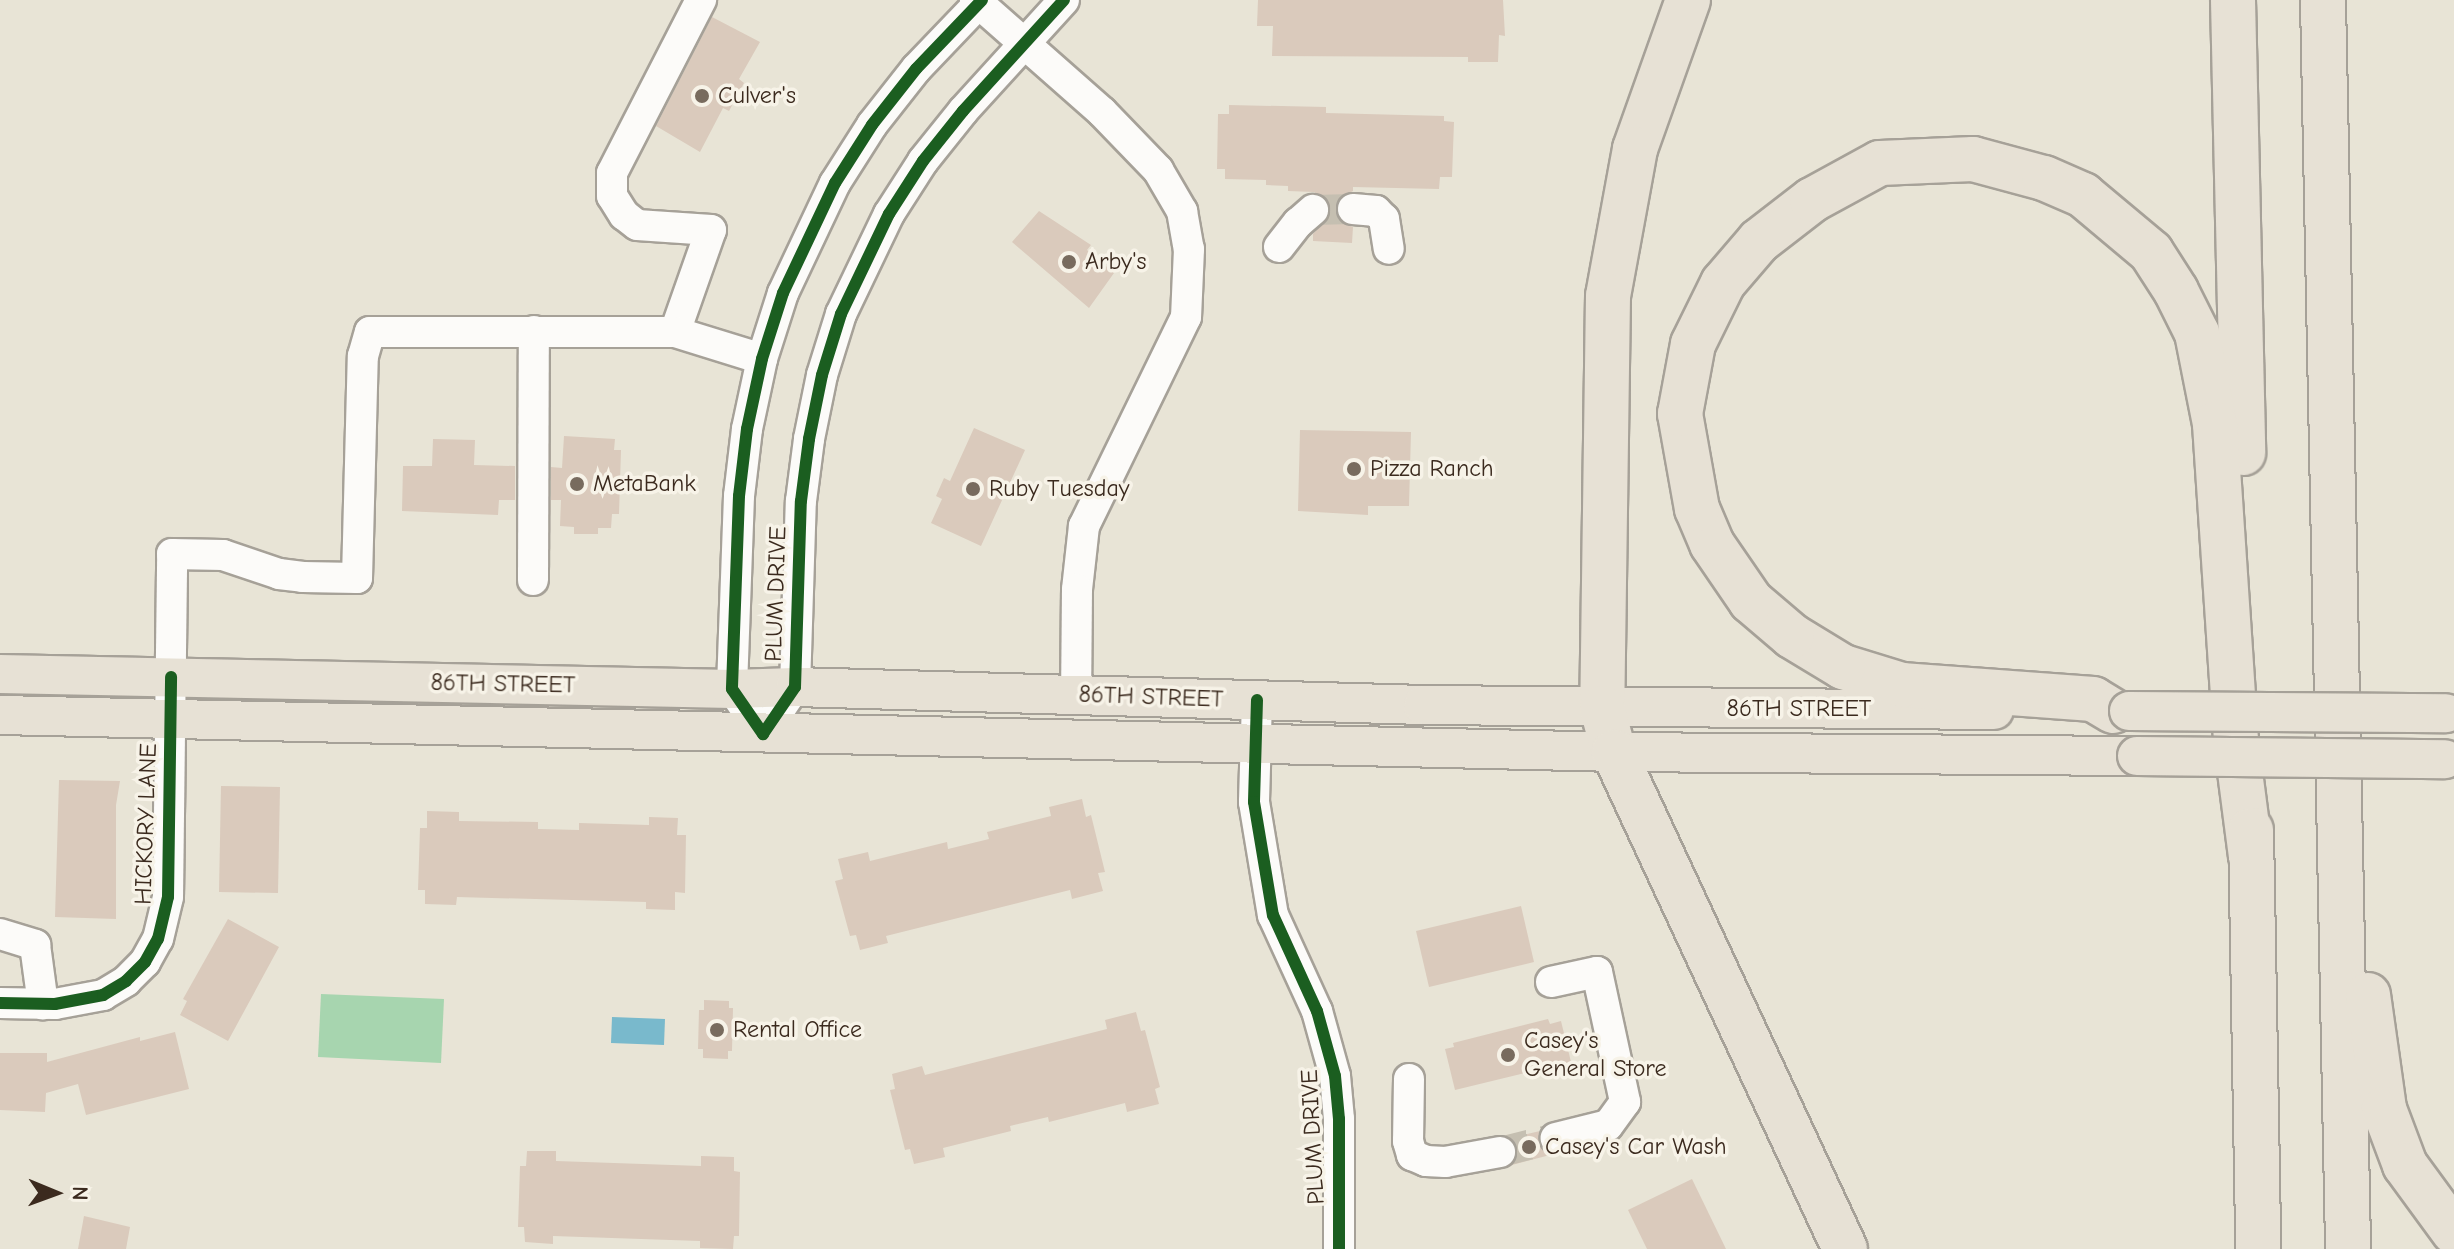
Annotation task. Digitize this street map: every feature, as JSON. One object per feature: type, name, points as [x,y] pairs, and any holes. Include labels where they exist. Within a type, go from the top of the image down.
[{"type":"highway","points":[[1688,0],[1635,149],[1608,296],[1602,708],[1614,752],[1845,1249]]},
{"type":"highway","points":[[2233,0],[2258,1249]]},
{"type":"highway","points":[[2323,0],[2348,1249]]},
{"type":"highway","points":[[2121,711],[2093,699],[1902,685],[1843,667],[1792,636],[1751,601],[1712,544],[1697,509],[1680,414],[1693,344],[1723,283],[1759,241],[1812,200],[1880,163],[1973,159],[2044,178],[2083,195],[2151,252],[2176,291],[2197,333],[2215,424],[2236,741],[2251,857]]},
{"type":"highway","points":[[2337,705],[2372,1034],[2384,1109],[2405,1165],[2454,1232]]},
{"type":"main road","name":"86TH STREET","points":[[0,674],[732,689],[795,687],[1602,708],[2450,714]]},
{"type":"main road","name":"86TH STREET","points":[[0,715],[1614,752],[2450,759]]},
{"type":"street","points":[[675,332],[711,230],[637,225],[624,215],[612,196],[612,173],[701,0]]},
{"type":"street","name":"PLUM DRIVE","points":[[763,734],[795,687],[801,501],[822,375],[841,314],[889,214],[923,161],[963,111],[1064,0]]},
{"type":"street","points":[[979,1],[1102,112],[1158,170],[1182,211],[1191,269],[1186,317],[1093,502],[1084,526],[1077,589],[1076,695]]},
{"type":"street","name":"PLUM DRIVE","points":[[732,689],[739,496],[747,429],[762,359],[783,293],[835,183],[872,125],[916,69],[979,1]]},
{"type":"street","points":[[1353,209],[1376,211],[1384,219],[1389,249]]},
{"type":"street","points":[[1279,247],[1313,210]]},
{"type":"street","points":[[533,580],[534,331],[675,332],[762,359]]},
{"type":"street","name":"HICKORY LANE","points":[[0,1003],[49,1004],[103,995],[126,981],[145,962],[158,939],[168,897],[172,554],[223,555],[279,574],[357,578],[363,356],[370,332],[534,331]]},
{"type":"street","points":[[732,689],[763,734]]},
{"type":"street","name":"PLUM DRIVE","points":[[1257,700],[1254,802],[1273,915],[1317,1011],[1335,1076],[1339,1119],[1339,1249]]},
{"type":"street","points":[[0,934],[35,945],[49,1004]]},
{"type":"street","points":[[1551,982],[1597,972],[1625,1102],[1616,1119],[1608,1125],[1556,1138]]},
{"type":"street","points":[[1409,1079],[1412,1155],[1426,1161],[1468,1161],[1500,1152]]},
{"type":"green space","points":[[321,994],[444,999],[441,1063],[318,1057]]},
{"type":"water","points":[[612,1017],[665,1019],[664,1045],[611,1043]]},
{"type":"building","points":[[1258,0],[1503,0],[1505,36],[1499,35],[1498,62],[1468,62],[1468,57],[1272,56],[1273,26],[1257,26]]},
{"type":"building","name":"Culver's","points":[[712,17],[760,42],[739,79],[744,83],[729,111],[723,108],[700,152],[656,126]]},
{"type":"building","points":[[1229,105],[1326,107],[1326,113],[1444,116],[1444,121],[1454,122],[1452,177],[1440,177],[1439,189],[1353,187],[1353,191],[1339,198],[1335,208],[1342,223],[1353,227],[1352,243],[1313,241],[1313,234],[1330,215],[1326,198],[1314,192],[1288,191],[1288,186],[1266,185],[1266,180],[1225,179],[1225,169],[1217,169],[1218,114],[1229,114]]},
{"type":"building","name":"Arby's","points":[[1039,211],[1091,245],[1087,250],[1114,273],[1089,308],[1012,242]]},
{"type":"building","name":"Ruby Tuesday","points":[[974,428],[1025,450],[981,546],[931,523],[942,499],[936,496],[944,478],[950,481]]},
{"type":"building","name":"Pizza Ranch","points":[[1300,430],[1411,432],[1409,506],[1368,506],[1368,515],[1298,511]]},
{"type":"building","name":"MetaBank","points":[[564,436],[615,439],[614,450],[621,450],[619,514],[612,514],[611,528],[598,528],[598,534],[574,534],[574,527],[560,526],[561,500],[551,500],[551,467],[562,468]]},
{"type":"building","points":[[433,439],[475,440],[474,465],[515,466],[515,500],[499,500],[498,515],[402,511],[403,466],[432,466]]},
{"type":"building","points":[[59,780],[120,781],[116,805],[116,919],[55,917]]},
{"type":"building","points":[[221,786],[280,787],[278,893],[219,892]]},
{"type":"building","points":[[1082,799],[1086,817],[1091,815],[1105,872],[1098,873],[1103,891],[1072,899],[1070,890],[886,936],[888,943],[860,950],[856,935],[850,936],[835,881],[843,879],[838,859],[868,852],[870,861],[947,842],[948,849],[989,839],[987,832],[1051,816],[1049,807]]},
{"type":"building","points":[[427,811],[459,812],[459,821],[538,822],[538,829],[579,830],[579,823],[649,825],[649,817],[678,818],[677,835],[686,835],[685,893],[675,892],[675,910],[646,909],[646,902],[457,897],[456,905],[425,904],[425,890],[418,890],[420,828],[427,828]]},
{"type":"building","points":[[1521,906],[1534,962],[1429,987],[1416,931]]},
{"type":"building","points":[[228,919],[279,947],[228,1041],[180,1015],[187,1001],[183,999]]},
{"type":"building","name":"Rental Office","points":[[704,1000],[729,1001],[729,1008],[733,1008],[732,1051],[728,1051],[728,1059],[703,1058],[703,1049],[698,1049],[699,1010],[704,1010]]},
{"type":"building","points":[[1136,1012],[1141,1031],[1145,1030],[1160,1087],[1155,1089],[1159,1104],[1127,1112],[1125,1103],[1049,1122],[1048,1117],[1010,1126],[1011,1131],[943,1148],[945,1157],[914,1164],[910,1149],[905,1150],[890,1090],[895,1089],[892,1074],[922,1066],[925,1075],[1107,1029],[1105,1020]]},
{"type":"building","name":"Casey's General Store","points":[[1548,1019],[1550,1024],[1561,1021],[1571,1062],[1455,1090],[1445,1049],[1454,1047],[1453,1043]]},
{"type":"building","points":[[175,1032],[189,1089],[86,1115],[78,1084],[46,1093],[45,1112],[0,1110],[0,1053],[47,1053],[47,1062],[140,1037],[140,1041]]},
{"type":"building","points":[[1540,1131],[1539,1143],[1550,1155],[1512,1165],[1518,1150],[1511,1138]]},
{"type":"building","points":[[527,1151],[556,1151],[556,1161],[701,1166],[701,1156],[734,1157],[734,1171],[740,1172],[739,1236],[734,1236],[733,1249],[700,1248],[700,1241],[553,1236],[553,1244],[525,1242],[524,1227],[518,1227],[520,1166],[526,1166]]},
{"type":"building","points":[[1692,1179],[1726,1249],[1647,1249],[1628,1210]]},
{"type":"building","points":[[84,1216],[130,1227],[126,1249],[78,1249]]},
{"type":"tunnel","points":[[1313,210],[1353,209]]},
{"type":"tunnel","points":[[1500,1152],[1556,1138]]},
{"type":"cycle path","points":[[982,0],[916,69],[872,125],[835,183],[783,293],[762,359],[747,429],[739,496],[732,689],[763,734],[795,687],[801,501],[822,375],[841,314],[889,214],[923,161],[963,111],[1064,0]]},
{"type":"cycle path","points":[[0,1003],[55,1004],[103,995],[126,981],[145,962],[158,939],[168,897],[171,677]]},
{"type":"cycle path","points":[[1257,700],[1254,802],[1273,915],[1317,1011],[1335,1076],[1339,1119],[1339,1249]]},
{"type":"place","name":"Culver's","points":[[702,96]]},
{"type":"place","name":"Arby's","points":[[1069,262]]},
{"type":"place","name":"Pizza Ranch","points":[[1354,469]]},
{"type":"place","name":"MetaBank","points":[[577,484]]},
{"type":"place","name":"Ruby Tuesday","points":[[973,489]]},
{"type":"place","name":"Rental Office","points":[[717,1030]]},
{"type":"place","name":"Casey's General Store","points":[[1508,1055]]},
{"type":"place","name":"Casey's Car Wash","points":[[1529,1147]]}]
